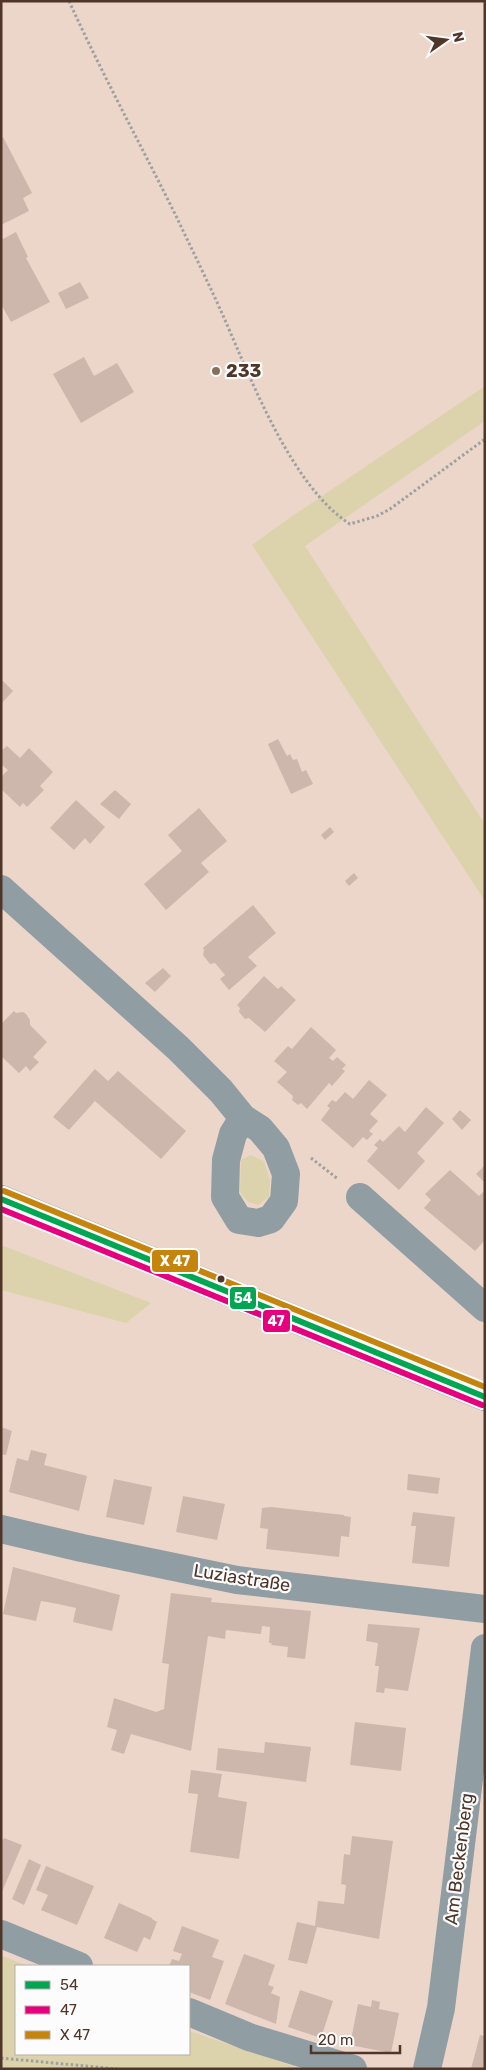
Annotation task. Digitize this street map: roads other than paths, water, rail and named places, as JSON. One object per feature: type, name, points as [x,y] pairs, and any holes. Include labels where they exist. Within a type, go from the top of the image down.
[{"type":"main road","points":[[1,1199],[485,1397]]},
{"type":"street","points":[[1,889],[178,1048],[221,1091],[243,1118],[260,1129],[276,1148],[286,1174],[284,1201],[271,1219],[258,1223],[240,1220],[225,1197],[226,1160],[233,1134],[243,1118]]},
{"type":"street","points":[[360,1197],[485,1308]]},
{"type":"street","name":"Luziastraße","points":[[1,1529],[236,1580],[485,1609]]},
{"type":"street","name":"Am Beckenberg","points":[[427,2069],[441,2008],[485,1648]]},
{"type":"street","points":[[1,1934],[77,1965]]},
{"type":"street","points":[[190,2012],[249,2037],[353,2069]]},
{"type":"place","name":"233","points":[[216,371]]}]
